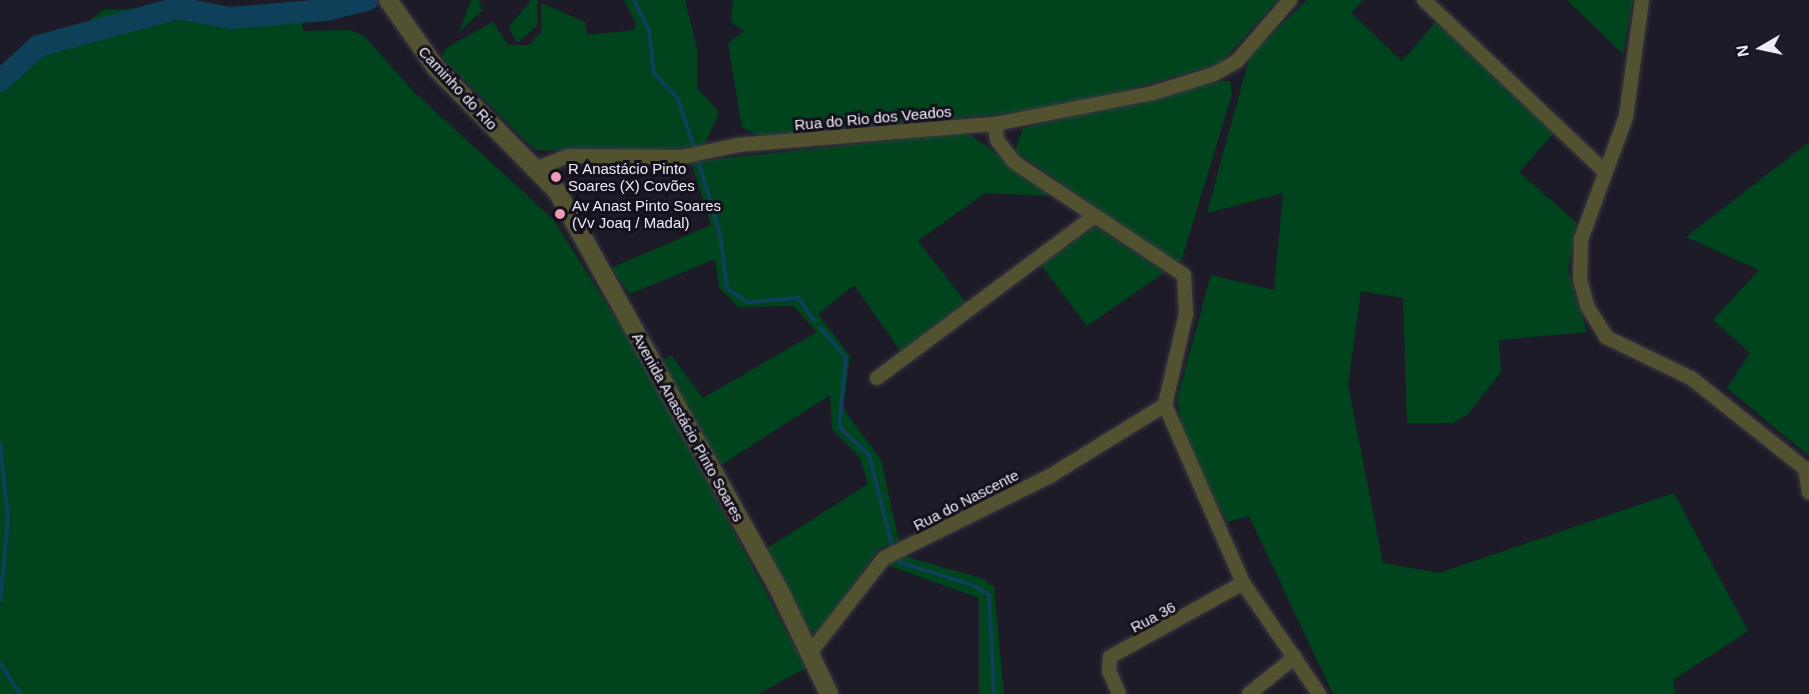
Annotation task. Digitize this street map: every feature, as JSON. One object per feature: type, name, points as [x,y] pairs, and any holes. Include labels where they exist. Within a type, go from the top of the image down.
[{"type":"street","name":"Caminho do Rio","points":[[388,0],[436,68],[537,168]]},
{"type":"street","name":"Rua do Rio dos Veados","points":[[537,168],[568,156],[682,157],[706,151],[995,124],[1153,93],[1211,75],[1243,56],[1290,0]]},
{"type":"street","points":[[1424,0],[1605,172]]},
{"type":"street","points":[[1642,0],[1626,117],[1605,172],[1580,259],[1583,292],[1598,327],[1615,343],[1691,378],[1807,470],[1809,493]]},
{"type":"street","points":[[995,124],[997,140],[1014,162],[1184,275],[1186,314],[1165,405],[1243,583],[1320,694]]},
{"type":"street","name":"Avenida Anastácio Pinto Soares","points":[[537,168],[561,197],[810,653],[829,694]]},
{"type":"street","points":[[877,378],[1094,216]]},
{"type":"street","name":"Rua do Nascente","points":[[810,653],[884,558],[1050,476],[1165,405]]},
{"type":"street","name":"Rua 36","points":[[1119,694],[1109,671],[1110,657],[1243,583]]},
{"type":"street","points":[[1249,694],[1295,657]]},
{"type":"green space","points":[[314,0],[374,0],[302,24],[303,31],[350,30],[364,36],[414,92],[553,219],[643,361],[806,668],[758,694],[0,694],[0,73],[28,50],[26,44],[84,25],[103,10],[210,5],[269,11]]},
{"type":"green space","points":[[471,0],[479,0],[482,11],[459,32]]},
{"type":"green space","points":[[531,0],[537,0],[538,25],[517,43],[509,27]]},
{"type":"green space","points":[[624,0],[685,0],[697,48],[697,88],[719,112],[704,146],[648,152],[535,150],[442,58],[446,48],[493,22],[508,45],[529,45],[541,32],[541,3],[585,22],[587,35],[634,30],[636,23]]},
{"type":"green space","points":[[733,0],[1278,0],[1220,64],[1062,108],[760,137],[742,127],[728,43],[744,31],[731,22]]},
{"type":"green space","points":[[1307,0],[1363,0],[1351,13],[1402,61],[1436,22],[1554,133],[1519,172],[1577,223],[1568,271],[1587,332],[1499,340],[1501,372],[1468,414],[1453,423],[1407,423],[1403,298],[1361,291],[1348,385],[1383,563],[1439,573],[1674,493],[1748,631],[1673,680],[1675,694],[1333,694],[1249,516],[1227,522],[1185,442],[1177,399],[1211,275],[1274,290],[1283,193],[1207,213],[1250,55]]},
{"type":"green space","points":[[1567,0],[1633,0],[1623,54]]},
{"type":"green space","points":[[1221,81],[1230,81],[1232,94],[1181,262],[1172,261],[1015,151],[1023,128]]},
{"type":"green space","points":[[966,132],[1056,196],[985,193],[918,241],[967,304],[901,352],[854,285],[818,314],[850,356],[843,408],[881,460],[899,541],[879,549],[819,632],[810,631],[766,549],[868,484],[860,458],[832,429],[830,395],[721,465],[662,363],[671,355],[703,398],[817,332],[794,306],[738,307],[719,287],[715,259],[630,294],[611,268],[711,225],[691,162]]},
{"type":"green space","points":[[1809,142],[1809,456],[1727,388],[1750,353],[1713,320],[1759,270],[1686,237]]},
{"type":"green space","points":[[1095,226],[1165,272],[1087,326],[1041,265]]},
{"type":"green space","points":[[904,556],[984,579],[994,587],[1004,694],[979,694],[979,598],[884,564]]},
{"type":"waterway","points":[[0,81],[38,46],[178,8],[230,18],[325,10],[367,0]]},
{"type":"waterway","points":[[634,0],[649,31],[654,73],[678,99],[695,150]]},
{"type":"waterway","points":[[697,157],[720,234],[727,288],[747,302],[798,298],[814,320]]},
{"type":"waterway","points":[[820,328],[846,358],[839,427],[869,455],[893,549]]},
{"type":"waterway","points":[[0,444],[8,518],[0,601]]},
{"type":"waterway","points":[[896,556],[901,563],[973,585],[989,595],[994,694]]},
{"type":"waterway","points":[[0,663],[20,694]]},
{"type":"place","name":"R Anastácio Pinto Soares (X) Covões","points":[[556,177]]},
{"type":"place","name":"Av Anast Pinto Soares (Vv Joaq / Madal)","points":[[560,214]]}]
